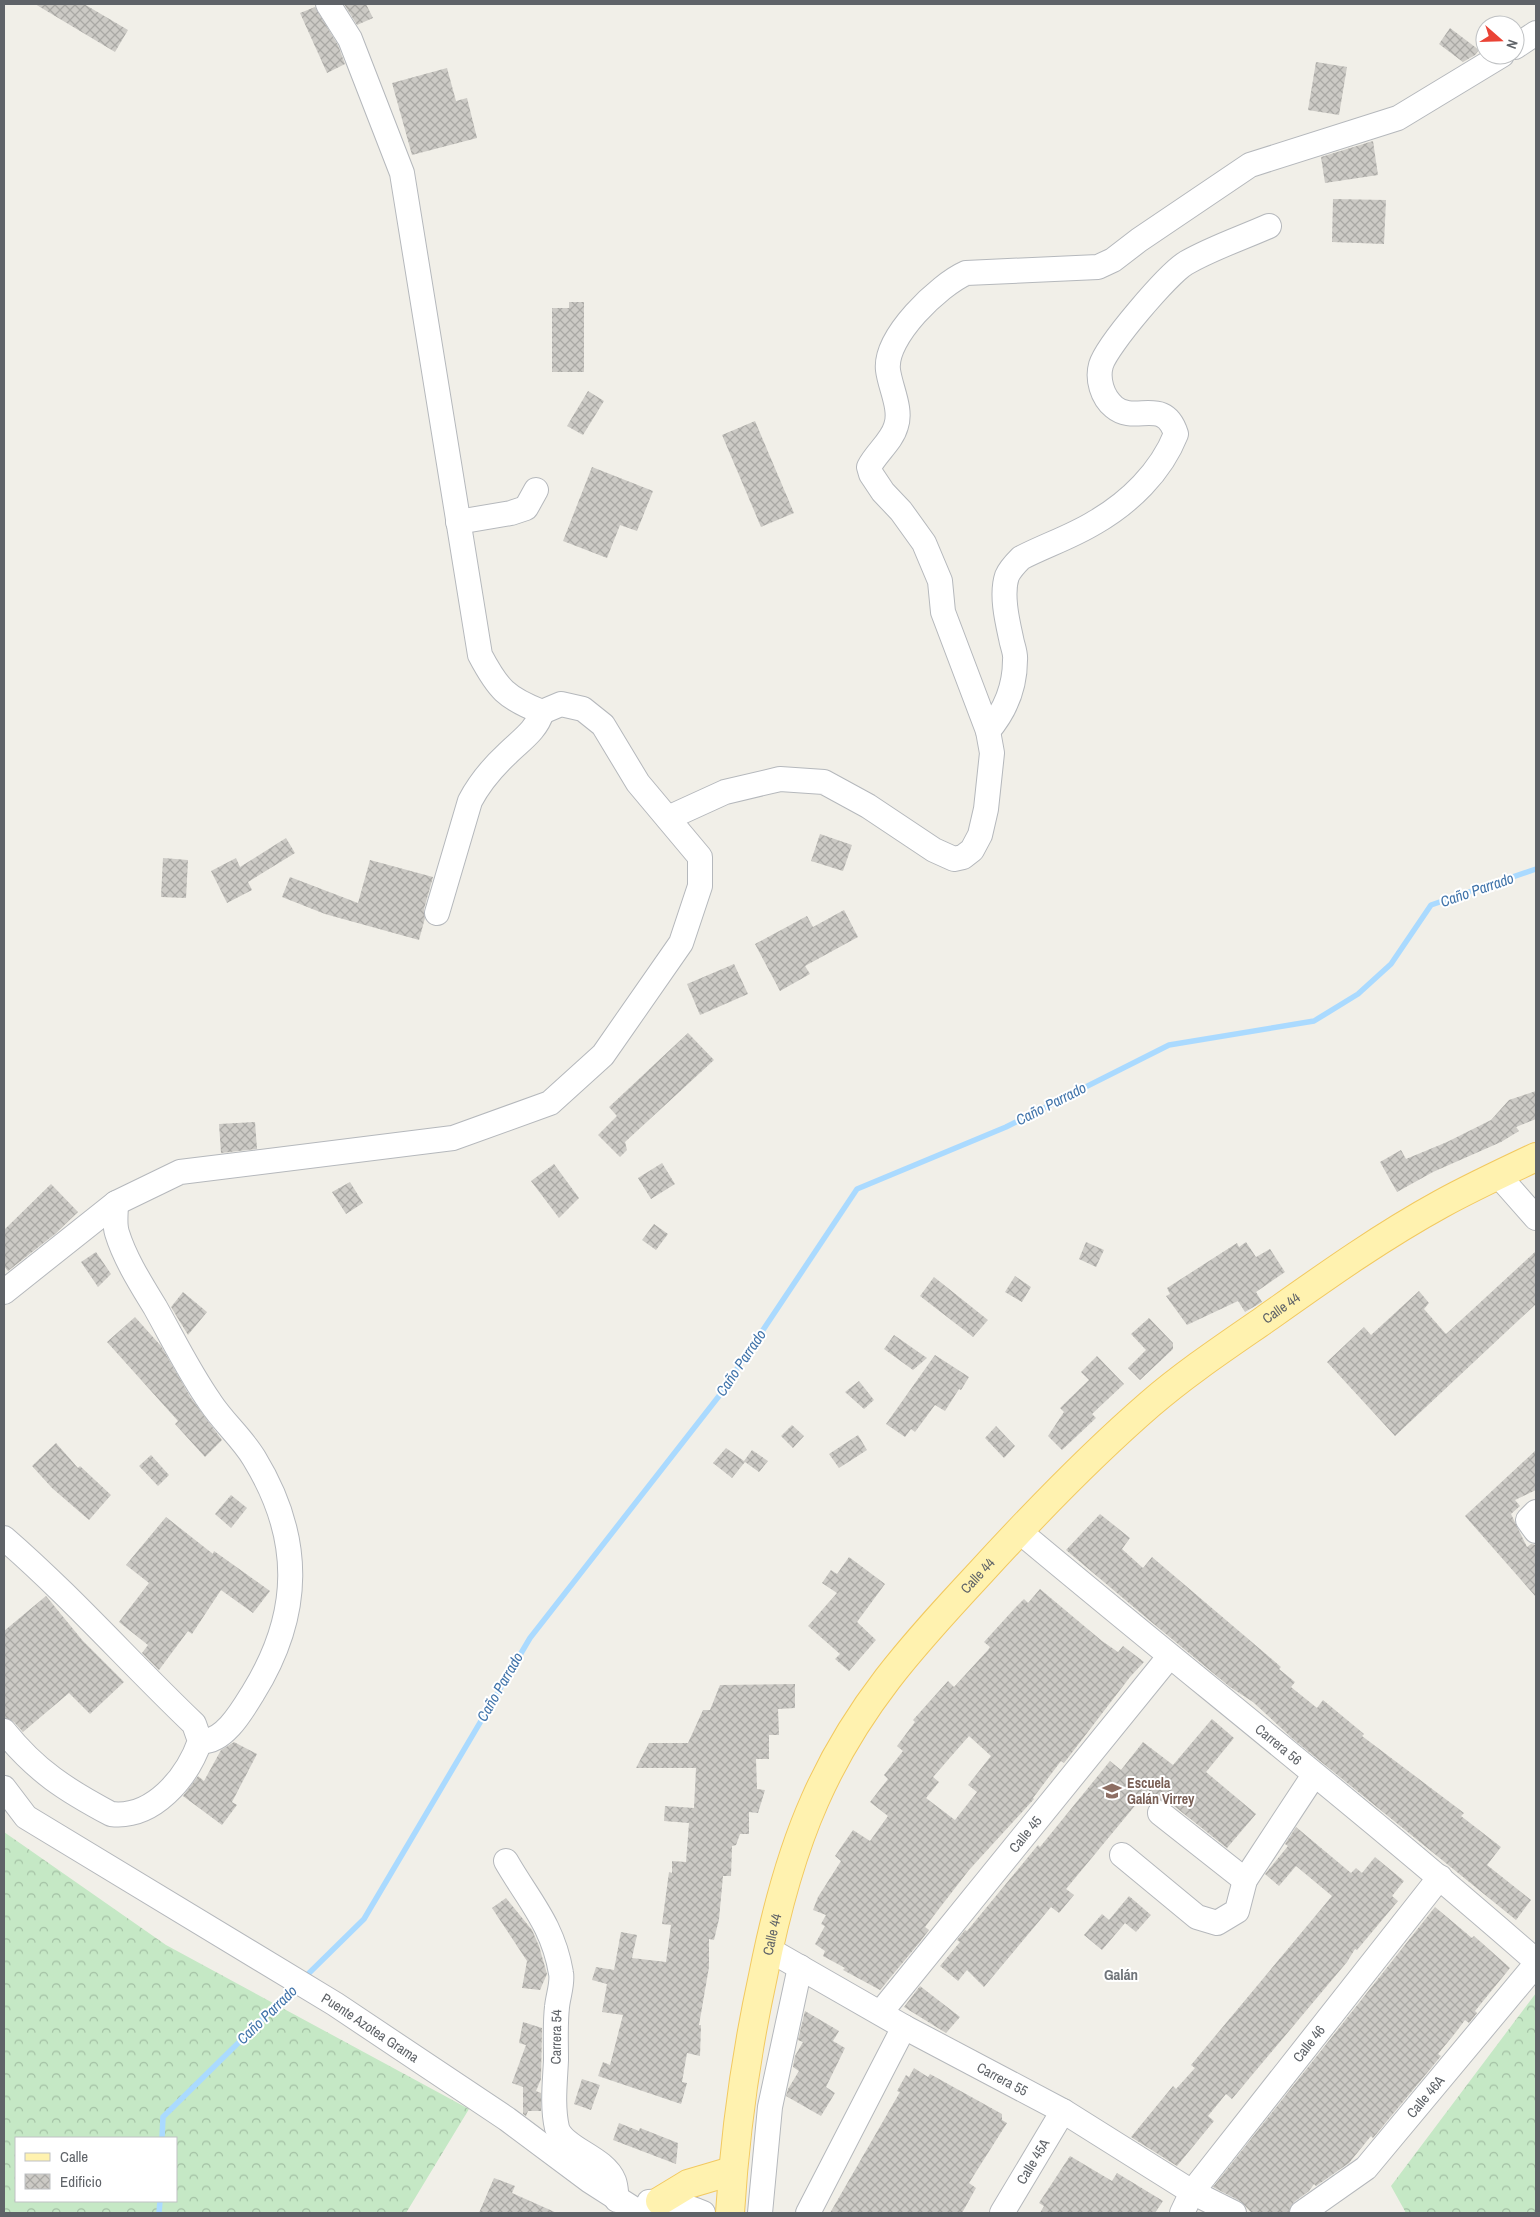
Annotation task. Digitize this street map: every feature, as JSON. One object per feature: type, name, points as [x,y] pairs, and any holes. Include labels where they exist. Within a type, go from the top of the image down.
[{"type":"main road","name":"Calle 44","points":[[730,2213],[732,2171],[749,2043],[768,1949],[789,1865],[832,1764],[850,1732],[896,1665],[1062,1486],[1149,1405],[1191,1370],[1396,1230],[1442,1203],[1536,1157]]},
{"type":"main road","points":[[636,2205],[688,2184],[732,2171]]},
{"type":"street","points":[[328,4],[350,39],[402,172],[480,655],[495,683],[517,702],[542,712]]},
{"type":"street","points":[[1525,41],[1536,34]]},
{"type":"street","points":[[668,818],[725,792],[780,778],[824,782],[868,806],[934,850],[954,858],[964,858],[972,850],[980,835],[986,809],[992,753],[988,730],[946,620],[940,581],[924,543],[901,511],[883,492],[871,474],[870,468],[872,461],[897,424],[888,370],[888,359],[900,333],[948,282],[958,276],[981,271],[1098,267],[1113,260],[1138,240],[1250,164],[1398,118],[1485,65]]},
{"type":"street","points":[[988,730],[1000,717],[1009,697],[1016,660],[1008,623],[1005,590],[1007,577],[1013,567],[1021,558],[1094,523],[1140,489],[1161,464],[1176,434],[1172,423],[1165,416],[1144,411],[1130,414],[1114,408],[1104,395],[1100,381],[1102,365],[1109,351],[1159,286],[1184,264],[1269,226]]},
{"type":"street","points":[[458,522],[511,514],[526,508],[536,490]]},
{"type":"street","points":[[4,1292],[116,1203],[180,1172],[453,1138],[550,1103],[603,1055],[681,943],[700,886],[700,857],[638,783],[604,724],[583,709],[561,704],[542,712],[533,730],[502,758],[478,785],[470,801],[437,913]]},
{"type":"street","points":[[1498,1175],[1536,1218]]},
{"type":"street","points":[[116,1203],[116,1232],[140,1282],[210,1403],[231,1426],[254,1458],[275,1499],[289,1543],[292,1580],[290,1599],[281,1635],[267,1669],[249,1700],[220,1736],[212,1741],[200,1741]]},
{"type":"street","points":[[1536,1512],[1528,1520],[1536,1530]]},
{"type":"street","name":"Carrera 56","points":[[1019,1531],[1169,1657],[1440,1877],[1536,1962]]},
{"type":"street","points":[[4,1538],[45,1574],[99,1631],[194,1724],[200,1741],[189,1765],[161,1798],[144,1811],[122,1816],[111,1814],[49,1778],[25,1757],[4,1731]]},
{"type":"street","name":"Calle 45","points":[[881,2012],[1169,1657]]},
{"type":"street","points":[[1122,1855],[1196,1917],[1218,1924],[1237,1911],[1245,1880],[1314,1774]]},
{"type":"street","name":"Puente Azotea Grama","points":[[4,1788],[26,1818],[335,2004],[507,2119],[590,2181],[636,2205],[688,2207],[703,2213]]},
{"type":"street","points":[[1160,1813],[1245,1880]]},
{"type":"street","name":"Carrera 54","points":[[506,1861],[519,1884],[539,1910],[553,1940],[561,1975],[557,2006],[554,2107],[558,2130],[561,2137],[607,2169],[615,2182],[636,2205]]},
{"type":"street","name":"Calle 46","points":[[1182,2213],[1192,2192],[1440,1877]]},
{"type":"street","name":"Carrera 55","points":[[768,1949],[881,2012],[904,2027],[1063,2111],[1192,2192],[1234,2213]]},
{"type":"street","name":"Calle 46A","points":[[1302,2213],[1366,2168],[1536,1962]]},
{"type":"street","points":[[760,2213],[770,2107],[800,1967]]},
{"type":"street","points":[[808,2213],[904,2027]]},
{"type":"street","name":"Calle 45A","points":[[1002,2213],[1063,2111]]},
{"type":"green space","points":[[4,1832],[166,1945],[469,2109],[406,2213],[4,2213]]},
{"type":"green space","points":[[1536,1993],[1536,2213],[1406,2213],[1391,2186]]},
{"type":"building","points":[[35,4],[84,4],[128,30],[115,52]]},
{"type":"building","points":[[344,4],[366,4],[373,18],[357,25]]},
{"type":"building","points":[[315,7],[338,45],[345,64],[327,73],[300,13]]},
{"type":"building","points":[[1450,28],[1475,47],[1475,55],[1463,62],[1439,44]]},
{"type":"building","points":[[1316,62],[1347,67],[1339,115],[1308,110]]},
{"type":"building","points":[[447,68],[456,101],[467,98],[477,138],[412,155],[392,83]]},
{"type":"building","points":[[1373,141],[1378,175],[1325,183],[1321,157]]},
{"type":"building","points":[[1333,199],[1386,200],[1384,244],[1332,242]]},
{"type":"building","points":[[569,302],[584,302],[584,372],[552,372],[552,308],[569,308]]},
{"type":"building","points":[[588,391],[604,401],[583,435],[567,426]]},
{"type":"building","points":[[755,421],[794,513],[761,527],[722,435]]},
{"type":"building","points":[[592,467],[653,491],[637,531],[620,525],[607,558],[563,541]]},
{"type":"building","points":[[820,834],[852,845],[843,871],[811,861]]},
{"type":"building","points":[[286,838],[295,853],[248,882],[252,890],[227,903],[211,871],[236,858],[240,867]]},
{"type":"building","points":[[163,858],[188,860],[186,898],[161,897]]},
{"type":"building","points":[[370,860],[433,877],[424,909],[425,918],[419,940],[325,914],[282,897],[290,877],[358,903]]},
{"type":"building","points":[[844,910],[858,937],[805,966],[810,974],[780,991],[755,944],[807,916],[813,927]]},
{"type":"building","points":[[734,964],[748,994],[700,1015],[687,984]]},
{"type":"building","points":[[688,1033],[714,1060],[625,1142],[627,1150],[620,1157],[598,1135],[617,1116],[609,1107]]},
{"type":"building","points":[[1536,1091],[1536,1119],[1516,1127],[1519,1131],[1501,1142],[1433,1172],[1397,1192],[1380,1162],[1401,1150],[1406,1159],[1447,1142],[1491,1120],[1509,1100]]},
{"type":"building","points":[[255,1122],[257,1149],[221,1153],[219,1124]]},
{"type":"building","points":[[662,1163],[675,1184],[651,1199],[638,1178]]},
{"type":"building","points":[[554,1164],[579,1198],[559,1218],[531,1181]]},
{"type":"building","points":[[350,1182],[363,1203],[346,1214],[332,1192]]},
{"type":"building","points":[[51,1184],[78,1212],[55,1234],[8,1271],[4,1266],[4,1230]]},
{"type":"building","points":[[654,1224],[668,1234],[656,1250],[642,1240]]},
{"type":"building","points":[[1086,1242],[1104,1250],[1096,1267],[1079,1259]]},
{"type":"building","points":[[1246,1242],[1256,1257],[1270,1249],[1285,1272],[1256,1292],[1262,1302],[1245,1312],[1238,1301],[1187,1325],[1166,1296],[1170,1294],[1167,1288],[1237,1243],[1239,1247]]},
{"type":"building","points":[[1536,1251],[1536,1304],[1395,1436],[1327,1362],[1364,1327],[1371,1335],[1419,1291],[1429,1303],[1424,1309],[1446,1334]]},
{"type":"building","points":[[96,1252],[111,1274],[98,1287],[81,1262]]},
{"type":"building","points":[[1015,1276],[1031,1287],[1022,1302],[1005,1292]]},
{"type":"building","points":[[934,1277],[988,1320],[973,1337],[920,1296]]},
{"type":"building","points":[[183,1292],[207,1312],[188,1335],[171,1307]]},
{"type":"building","points":[[135,1317],[161,1346],[191,1398],[222,1440],[205,1457],[175,1424],[178,1421],[107,1342]]},
{"type":"building","points":[[1149,1318],[1173,1343],[1173,1349],[1140,1380],[1128,1368],[1146,1350],[1131,1334]]},
{"type":"building","points":[[894,1335],[927,1358],[913,1370],[884,1349]]},
{"type":"building","points":[[935,1355],[969,1377],[945,1411],[935,1405],[915,1432],[911,1429],[905,1437],[886,1424]]},
{"type":"building","points":[[1097,1356],[1124,1384],[1092,1414],[1096,1418],[1062,1450],[1048,1436],[1064,1412],[1060,1408],[1089,1380],[1081,1372]]},
{"type":"building","points":[[859,1381],[874,1400],[864,1409],[845,1392]]},
{"type":"building","points":[[792,1425],[804,1436],[793,1448],[781,1436]]},
{"type":"building","points":[[996,1426],[1015,1446],[1004,1458],[985,1438]]},
{"type":"building","points":[[858,1435],[867,1450],[839,1468],[829,1454]]},
{"type":"building","points":[[56,1443],[78,1468],[80,1466],[111,1495],[89,1520],[52,1488],[32,1466]]},
{"type":"building","points":[[726,1448],[744,1461],[752,1450],[768,1461],[759,1472],[745,1462],[732,1478],[713,1463]]},
{"type":"building","points":[[1536,1450],[1536,1490],[1515,1500],[1520,1506],[1511,1514],[1527,1547],[1531,1544],[1536,1545],[1536,1597],[1465,1516]]},
{"type":"building","points":[[151,1455],[169,1475],[158,1486],[139,1466]]},
{"type":"building","points":[[231,1495],[247,1508],[231,1528],[215,1514]]},
{"type":"building","points":[[1100,1514],[1130,1538],[1122,1549],[1143,1568],[1152,1557],[1281,1667],[1279,1669],[1295,1682],[1291,1687],[1317,1708],[1323,1700],[1364,1734],[1362,1736],[1464,1813],[1461,1816],[1501,1847],[1487,1865],[1531,1900],[1516,1920],[1293,1739],[1253,1702],[1230,1687],[1066,1550]]},
{"type":"building","points":[[166,1517],[213,1554],[214,1551],[270,1591],[253,1613],[221,1590],[192,1634],[188,1631],[159,1670],[142,1653],[148,1645],[119,1622],[149,1583],[126,1565]]},
{"type":"building","points":[[849,1557],[885,1584],[857,1622],[876,1640],[849,1671],[835,1659],[840,1654],[808,1626],[837,1593],[822,1583],[831,1570],[837,1574]]},
{"type":"building","points":[[1040,1589],[1102,1641],[1118,1652],[1123,1646],[1144,1662],[1130,1677],[1064,1763],[1061,1761],[1034,1799],[969,1870],[925,1927],[929,1930],[880,1990],[843,1970],[845,1968],[823,1956],[825,1951],[815,1944],[825,1926],[821,1924],[826,1915],[813,1910],[818,1897],[841,1861],[835,1856],[853,1830],[870,1841],[888,1816],[870,1802],[888,1779],[884,1775],[903,1751],[897,1746],[915,1722],[913,1720],[948,1681],[954,1687],[990,1647],[984,1642],[1024,1599],[1028,1603]],"holes":[[[969,1736],[991,1756],[968,1785],[977,1792],[955,1820],[926,1798],[939,1782],[933,1777]]]},
{"type":"building","points":[[46,1596],[83,1641],[124,1682],[90,1714],[69,1693],[23,1732],[14,1722],[4,1718],[4,1631]]},
{"type":"building","points":[[795,1684],[795,1708],[778,1709],[779,1735],[769,1735],[769,1759],[756,1759],[757,1789],[765,1790],[758,1813],[749,1812],[749,1834],[740,1834],[736,1845],[732,1846],[731,1876],[723,1876],[719,1919],[714,1940],[709,1939],[709,1967],[699,2025],[701,2025],[700,2056],[687,2053],[682,2082],[687,2083],[681,2104],[598,2076],[603,2062],[610,2065],[623,2015],[602,2012],[607,1984],[592,1980],[596,1967],[614,1970],[621,1932],[637,1935],[632,1958],[666,1962],[671,1925],[662,1924],[669,1872],[672,1873],[672,1861],[686,1862],[689,1823],[664,1821],[665,1806],[694,1808],[696,1768],[636,1768],[649,1743],[688,1743],[703,1710],[710,1710],[720,1685]]},
{"type":"building","points":[[1212,1719],[1234,1738],[1206,1772],[1256,1814],[1227,1848],[1169,1802],[1160,1800],[1148,1790],[1066,1889],[1074,1895],[1059,1913],[1051,1907],[984,1987],[967,1970],[958,1981],[940,1966],[960,1942],[957,1940],[965,1930],[967,1931],[1038,1845],[1040,1847],[1110,1761],[1121,1770],[1143,1742],[1173,1765]]},
{"type":"building","points":[[234,1742],[257,1754],[232,1802],[237,1805],[222,1825],[183,1796],[198,1776],[204,1781],[221,1750]]},
{"type":"building","points":[[1296,1827],[1351,1873],[1356,1868],[1362,1873],[1375,1857],[1404,1881],[1392,1896],[1398,1901],[1357,1950],[1355,1949],[1347,1962],[1232,2099],[1226,2094],[1208,2116],[1214,2121],[1177,2166],[1131,2137],[1173,2086],[1176,2089],[1195,2068],[1191,2065],[1332,1896],[1296,1866],[1279,1886],[1265,1874],[1288,1846],[1285,1844]]},
{"type":"building","points":[[1129,1896],[1151,1915],[1136,1932],[1125,1923],[1102,1950],[1084,1935],[1102,1914],[1109,1920]]},
{"type":"building","points":[[506,1898],[532,1930],[539,1946],[547,1974],[540,1990],[522,1988],[527,1961],[492,1908]]},
{"type":"building","points":[[1435,1907],[1472,1938],[1474,1936],[1510,1968],[1475,2011],[1477,2013],[1469,2023],[1465,2020],[1438,2054],[1441,2056],[1373,2138],[1371,2136],[1349,2163],[1316,2186],[1314,2184],[1309,2191],[1294,2202],[1288,2213],[1252,2213],[1240,2201],[1213,2187]]},
{"type":"building","points":[[920,1986],[960,2017],[946,2033],[904,2007]]},
{"type":"building","points":[[805,2011],[839,2031],[833,2041],[845,2048],[826,2087],[835,2093],[821,2116],[786,2096],[799,2071],[793,2067],[795,2056],[803,2042],[798,2040]]},
{"type":"building","points":[[523,2022],[542,2028],[541,2079],[536,2091],[541,2093],[541,2111],[528,2111],[526,2116],[523,2114],[523,2087],[512,2083],[526,2045],[519,2043]]},
{"type":"building","points":[[914,2068],[928,2077],[930,2074],[1002,2114],[1002,2120],[1007,2123],[969,2183],[976,2188],[962,2213],[830,2213],[900,2092],[897,2091],[906,2075],[909,2077]]},
{"type":"building","points":[[582,2079],[600,2085],[591,2110],[574,2104]]},
{"type":"building","points":[[619,2123],[639,2131],[640,2128],[678,2143],[676,2164],[613,2140]]},
{"type":"building","points":[[1070,2156],[1112,2181],[1117,2173],[1163,2201],[1155,2213],[1040,2213],[1044,2206],[1039,2203]]},
{"type":"building","points":[[494,2178],[515,2186],[512,2193],[557,2213],[479,2213]]},
{"type":"waterway","name":"Caño Parrado","points":[[304,1978],[364,1919],[530,1638],[719,1396],[857,1189],[1006,1127],[1169,1045],[1314,1021],[1358,994],[1391,964],[1431,905],[1536,869]]},
{"type":"waterway","name":"Caño Parrado","points":[[162,2137],[163,2117],[296,1986]]},
{"type":"waterway","name":"Caño Parrado","points":[[159,2213],[160,2202]]},
{"type":"place","name":"Escuela Galán Virrey","points":[[1112,1791]]},
{"type":"district","name":"Galán","points":[[1121,1975]]}]
